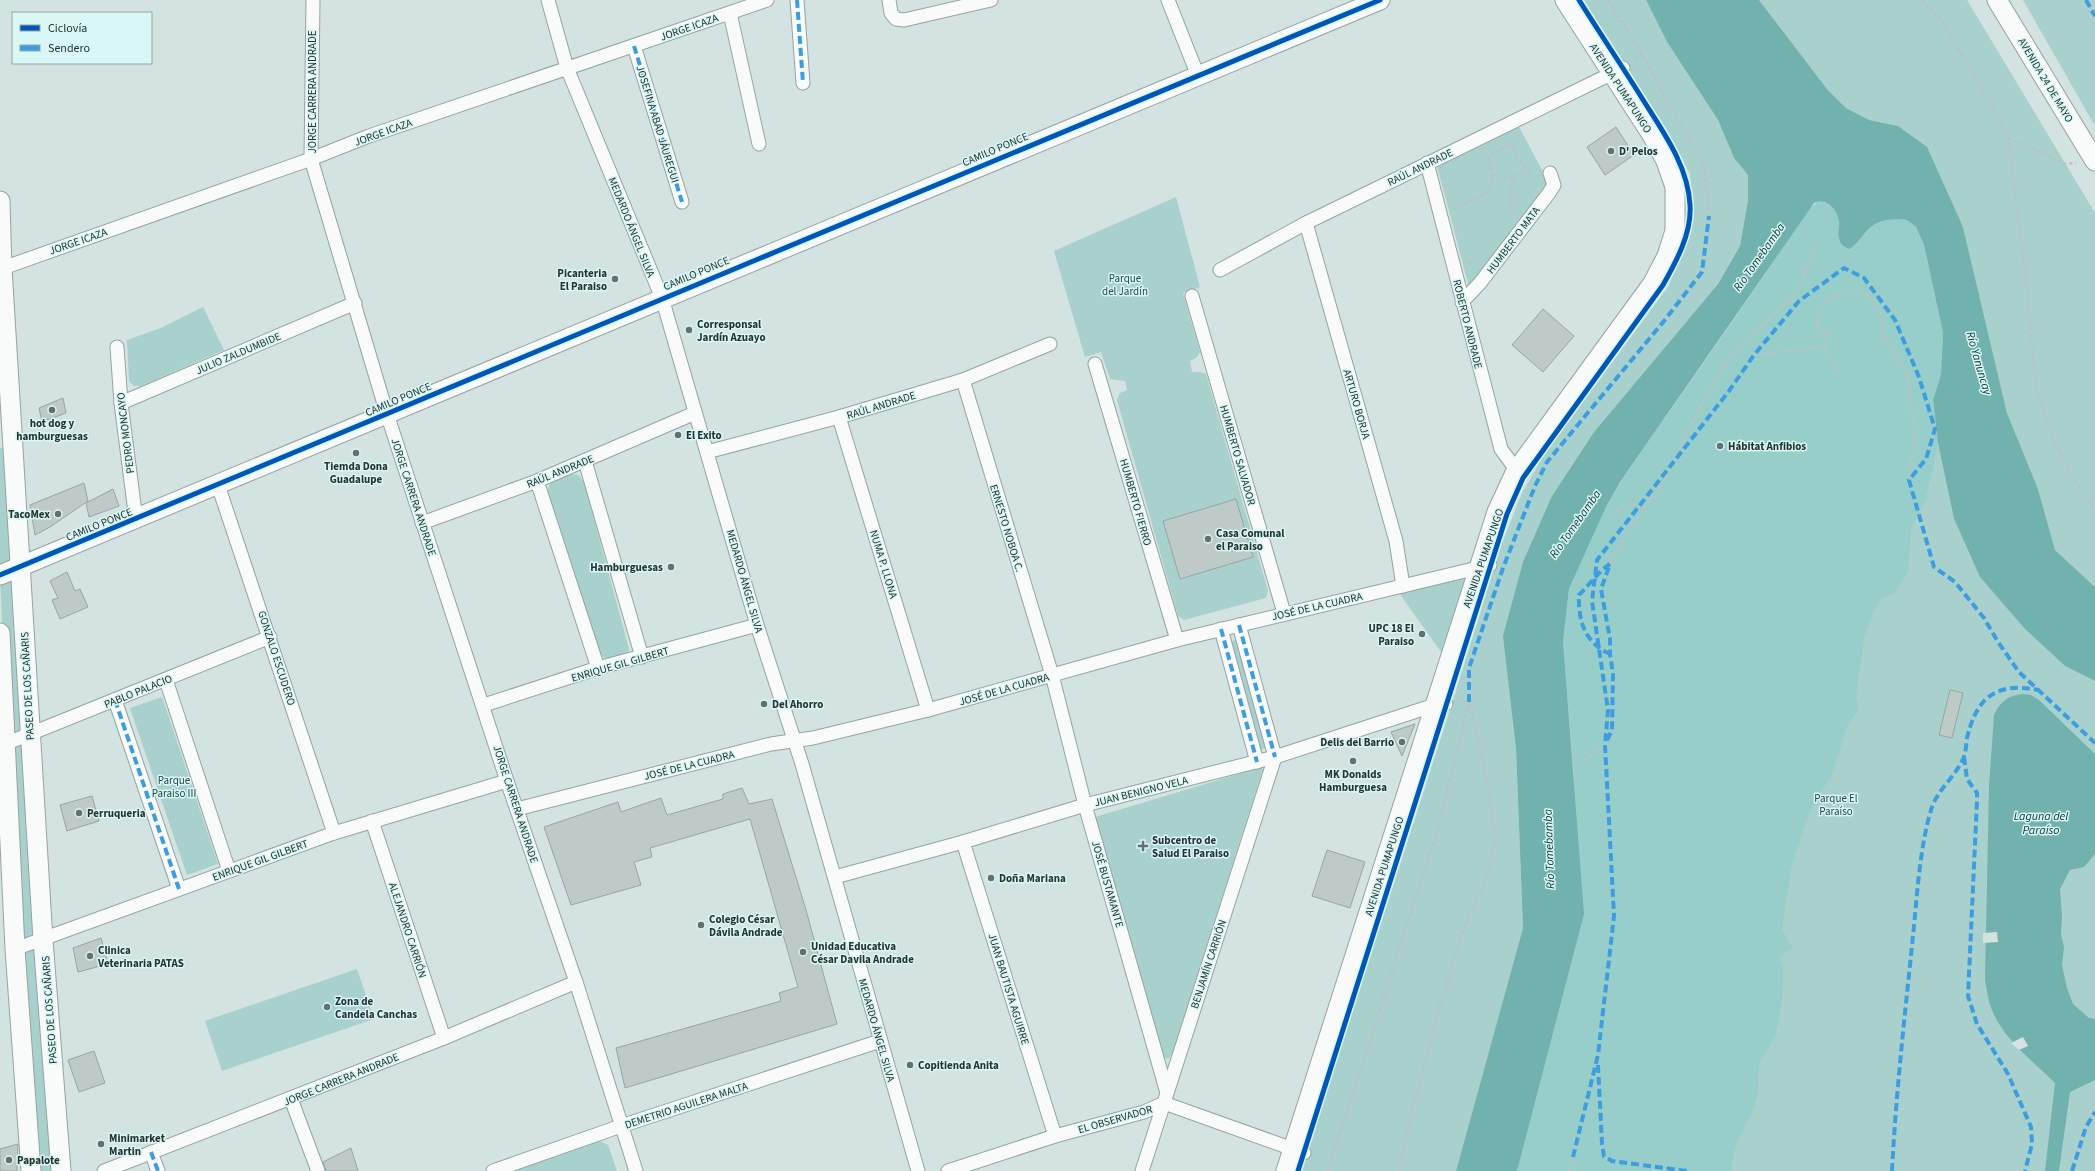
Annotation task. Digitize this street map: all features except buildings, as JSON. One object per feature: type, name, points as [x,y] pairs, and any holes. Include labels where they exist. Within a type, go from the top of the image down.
[{"type":"main road","name":"CAMILO PONCE","points":[[0,575],[136,520],[662,298],[1380,0]]},
{"type":"main road","name":"AVENIDA PUMAPUNGO","points":[[1286,1171],[1298,1151],[1484,566],[1497,512],[1519,474],[1653,283],[1667,256],[1675,231],[1675,187],[1666,161],[1618,70],[1565,0]]},
{"type":"main road","name":"AVENIDA 24 DE MAYO","points":[[1997,0],[2088,162]]},
{"type":"main road","name":"PASEO DE LOS CAÑARIS","points":[[0,201],[7,445],[20,566],[43,940],[61,1171]]},
{"type":"main road","points":[[0,633],[15,949],[31,1171]]},
{"type":"street","name":"JORGE CARRERA ANDRADE","points":[[313,0],[311,159],[387,414],[422,523],[576,982],[636,1171]]},
{"type":"street","name":"MEDARDO ÁNGEL SILVA","points":[[548,0],[567,68],[662,298],[757,625],[795,741],[835,877],[880,1042],[918,1171]]},
{"type":"street","name":"JORGE ICAZA","points":[[1,268],[311,159],[369,136],[767,0]]},
{"type":"street","points":[[797,0],[803,83]]},
{"type":"street","points":[[889,0],[891,13],[896,19],[904,20],[991,0]]},
{"type":"street","points":[[1168,0],[1198,76]]},
{"type":"street","points":[[730,13],[759,144]]},
{"type":"street","name":"JOSEFINA ABAD JÁUREGUI","points":[[634,46],[682,202]]},
{"type":"street","name":"RAÚL ANDRADE","points":[[1220,270],[1306,224],[1427,163],[1618,70]]},
{"type":"street","name":"ROBERTO ANDRADE","points":[[1427,163],[1500,449],[1519,474]]},
{"type":"street","name":"HUMBERTO MATA","points":[[1462,302],[1480,283],[1549,193],[1554,185],[1550,172]]},
{"type":"street","name":"ARTURO BORJA","points":[[1306,224],[1396,541],[1403,586]]},
{"type":"street","name":"HUMBERTO SALVADOR","points":[[1192,296],[1284,613]]},
{"type":"street","name":"JULIO ZALDUMBIDE","points":[[121,403],[355,303]]},
{"type":"street","name":"RAÚL ANDRADE","points":[[707,452],[839,417],[963,380],[1050,344]]},
{"type":"street","name":"PEDRO MONCAYO","points":[[117,347],[121,403],[136,520]]},
{"type":"street","name":"HUMBERTO FIERRO","points":[[1095,364],[1177,640]]},
{"type":"street","name":"ERNESTO NOBOA C.","points":[[963,380],[1052,675]]},
{"type":"street","name":"RAÚL ANDRADE","points":[[422,523],[536,481],[695,413]]},
{"type":"street","name":"NUMA P. LLONA","points":[[839,417],[928,710]]},
{"type":"street","points":[[585,461],[642,657]]},
{"type":"street","points":[[536,481],[598,668]]},
{"type":"street","name":"GONZALO ESCUDERO","points":[[218,485],[270,637],[334,833]]},
{"type":"street","name":"JOSÉ DE LA CUADRA","points":[[517,809],[771,744],[795,741],[928,710],[1177,640],[1484,566]]},
{"type":"street","name":"ENRIQUE GIL GILBERT","points":[[484,705],[598,668],[757,625]]},
{"type":"street","points":[[1239,625],[1275,757]]},
{"type":"street","points":[[1221,629],[1257,762]]},
{"type":"street","name":"PABLO PALACIO","points":[[6,744],[270,637]]},
{"type":"street","name":"JOSÉ BUSTAMANTE","points":[[1052,675],[1085,805],[1166,1098]]},
{"type":"street","points":[[166,680],[229,871]]},
{"type":"street","points":[[114,700],[179,889]]},
{"type":"street","name":"JUAN BENIGNO VELA","points":[[835,877],[963,842],[1085,805],[1275,757],[1440,705]]},
{"type":"street","name":"BENJAMÍN CARRIÓN","points":[[1142,1171],[1275,757]]},
{"type":"street","name":"ENRIQUE GIL GILBERT","points":[[15,949],[334,833],[507,780]]},
{"type":"street","name":"ALEJANDRO CARRIÓN","points":[[372,821],[444,1038]]},
{"type":"street","name":"JUAN BAUTISTA AGUIRRE","points":[[963,842],[1055,1136]]},
{"type":"street","name":"JORGE CARRERA ANDRADE","points":[[104,1171],[444,1038],[576,982]]},
{"type":"street","name":"DEMETRIO AGUILERA MALTA","points":[[493,1171],[621,1126],[880,1042]]},
{"type":"street","name":"EL OBSERVADOR","points":[[948,1171],[1055,1136],[1144,1112],[1166,1098],[1298,1151]]},
{"type":"street","points":[[291,1099],[318,1171]]},
{"type":"street","points":[[151,1152],[158,1171]]},
{"type":"path","points":[[1608,0],[1642,54],[1704,168],[1709,216]]},
{"type":"path","points":[[1922,0],[1941,20],[1989,100],[2008,138],[2025,272],[2036,388],[2056,445],[2074,478],[2095,511]]},
{"type":"path","points":[[2008,138],[2065,164],[2088,162]]},
{"type":"path","points":[[1440,214],[1487,194],[1493,176],[1488,158],[1493,153],[1512,144],[1518,160],[1528,169],[1539,188]]},
{"type":"path","points":[[1493,176],[1513,177],[1528,169]]},
{"type":"path","points":[[1513,177],[1509,193],[1514,220]]},
{"type":"path","points":[[1610,564],[1624,537],[1663,483],[1700,408],[1728,360],[1758,328],[1793,297],[1804,277],[1817,242]]},
{"type":"path","points":[[1456,276],[1481,255]]},
{"type":"path","points":[[1823,347],[1830,333],[1818,329],[1816,323],[1827,300],[1851,290],[1870,296],[1882,316],[1883,334],[1908,377],[1915,436],[1910,480]]},
{"type":"path","points":[[1754,355],[1823,347]]},
{"type":"path","points":[[1823,347],[1839,373]]},
{"type":"path","points":[[2092,507],[2095,495]]},
{"type":"path","points":[[1612,514],[1623,505],[1636,504],[1644,508]]},
{"type":"path","points":[[1440,705],[1469,702]]},
{"type":"path","points":[[1328,1171],[1438,828],[1469,702]]},
{"type":"path","points":[[1399,1171],[1408,1126],[1439,1008],[1467,920],[1486,880],[1496,840],[1487,782],[1469,702]]},
{"type":"path","points":[[1584,760],[1605,745]]},
{"type":"path","points":[[1569,1171],[1573,1157]]},
{"type":"green space","points":[[1584,0],[1646,0],[1667,42],[1718,120],[1734,158],[1748,175],[1748,200],[1740,246],[1718,284],[1594,432],[1552,496],[1512,697],[1516,748],[1523,928],[1456,1171],[1301,1171],[1451,707],[1500,549],[1521,495],[1544,455],[1668,287],[1686,244],[1694,211],[1690,174],[1669,133]]},
{"type":"green space","points":[[1759,0],[1967,0],[2095,213],[2095,587],[2055,550],[2038,489],[2007,413],[1963,227],[1898,126],[1869,120],[1846,108],[1827,89]]},
{"type":"green space","points":[[2023,0],[2095,0],[2095,126]]},
{"type":"green space","points":[[1518,125],[1550,185],[1469,287],[1437,166]]},
{"type":"green space","name":"Parque del Jardín","points":[[1176,197],[1200,287],[1183,293],[1200,352],[1197,357],[1190,361],[1192,372],[1206,374],[1268,591],[1266,598],[1184,620],[1178,616],[1117,400],[1120,393],[1127,390],[1125,381],[1110,379],[1101,352],[1085,357],[1054,251]]},
{"type":"green space","name":"Parque El Paraíso","points":[[1808,210],[1907,220],[1938,443],[1954,519],[1980,577],[2024,628],[2065,666],[2095,681],[2095,1171],[1517,1171],[1567,606],[1606,507]]},
{"type":"green space","points":[[203,307],[224,350],[141,386],[134,386],[129,381],[127,340],[161,328]]},
{"type":"green space","points":[[11,447],[18,564],[0,571],[0,448]]},
{"type":"green space","points":[[570,474],[578,475],[584,482],[629,649],[628,654],[611,661],[600,655],[548,492],[552,482]]},
{"type":"green space","points":[[19,569],[28,732],[8,741],[0,578]]},
{"type":"green space","points":[[1463,577],[1466,581],[1465,590],[1441,652],[1397,590]]},
{"type":"green space","points":[[1242,638],[1272,746],[1254,751],[1225,643]]},
{"type":"green space","name":"Parque Paraiso III","points":[[162,697],[218,864],[187,875],[130,708]]},
{"type":"green space","points":[[29,738],[41,936],[17,945],[9,746]]},
{"type":"green space","points":[[1262,767],[1263,769],[1172,1054],[1168,1059],[1164,1057],[1095,817]]},
{"type":"green space","points":[[41,944],[54,1171],[34,1171],[18,951]]},
{"type":"green space","points":[[357,969],[374,1019],[222,1071],[205,1021]]},
{"type":"green space","points":[[596,1139],[608,1145],[617,1171],[512,1171]]},
{"type":"shaded area","points":[[1818,201],[1829,205],[1836,212],[1839,222],[1838,233],[1861,238],[1876,224],[1887,220],[1907,220],[1916,227],[1924,245],[1943,333],[1941,374],[1933,400],[1938,443],[1926,499],[1911,528],[1908,571],[1895,592],[1882,598],[1874,610],[1864,639],[1856,694],[1859,709],[1848,724],[1831,777],[1817,797],[1806,822],[1791,868],[1782,930],[1793,947],[1779,957],[1783,968],[1780,1014],[1775,1036],[1759,1066],[1755,1105],[1734,1152],[1732,1171],[1517,1171],[1578,938],[1574,769],[1563,642],[1569,589],[1606,507],[1620,482],[1769,269],[1808,210]]},
{"type":"water","points":[[1646,0],[1759,0],[1827,89],[1846,108],[1869,120],[1898,126],[1927,147],[1963,227],[2007,413],[2038,489],[2055,550],[2095,587],[2095,681],[2065,666],[2024,628],[1980,577],[1954,519],[1938,443],[1933,400],[1941,374],[1943,333],[1924,245],[1916,227],[1907,220],[1895,219],[1878,222],[1873,225],[1856,244],[1849,249],[1842,245],[1839,240],[1839,222],[1834,209],[1827,203],[1814,203],[1620,482],[1606,507],[1569,589],[1563,642],[1584,914],[1517,1171],[1456,1171],[1523,928],[1516,748],[1503,636],[1523,562],[1552,496],[1594,432],[1718,284],[1740,246],[1748,200],[1748,175],[1734,158],[1718,120],[1667,42]]},
{"type":"water","name":"Laguna del Paraíso","points":[[2022,694],[2031,695],[2039,700],[2095,754],[2095,854],[2084,867],[2070,870],[2060,889],[2062,917],[2061,935],[2064,947],[2062,965],[2067,988],[2073,1004],[2089,1018],[2095,1019],[2095,1080],[2070,1092],[2059,1171],[2045,1171],[2055,1083],[2020,1050],[1997,1021],[1991,1007],[1985,980],[1989,786],[1994,715],[2005,700],[2012,696]]},
{"type":"pier","points":[[1997,932],[1998,942],[1983,943],[1983,933]]},
{"type":"pier","points":[[2023,1037],[2028,1046],[2019,1050],[2011,1043]]},
{"type":"marked path","points":[[797,0],[803,83]]},
{"type":"marked path","points":[[2086,0],[2095,16]]},
{"type":"marked path","points":[[634,46],[682,202]]},
{"type":"marked path","points":[[1469,702],[1469,668],[1503,568],[1535,486],[1547,462],[1664,321],[1702,272],[1709,216]]},
{"type":"marked path","points":[[1573,1157],[1598,1055],[1614,916],[1605,745],[1608,710],[1592,601],[1597,560],[1729,391],[1754,355],[1799,301],[1844,268],[1864,278],[1895,320],[1919,377],[1935,429],[1926,459],[1909,480],[1934,567],[1955,582],[1984,618],[1998,642],[2019,672],[2095,743]]},
{"type":"marked path","points":[[1610,564],[1579,595],[1580,614],[1585,630],[1594,644],[1610,654]]},
{"type":"marked path","points":[[1607,740],[1612,730],[1613,674],[1610,654],[1610,639],[1601,589],[1610,564]]},
{"type":"marked path","points":[[1239,625],[1275,757]]},
{"type":"marked path","points":[[1221,629],[1257,762]]},
{"type":"marked path","points":[[1892,1171],[1898,1082],[1918,888],[1922,853],[1932,807],[1935,800],[1963,759],[1971,724],[1983,702],[1991,695],[2011,688],[2038,690]]},
{"type":"marked path","points":[[115,700],[179,889]]},
{"type":"marked path","points":[[1964,757],[1967,779],[1977,793],[1968,996],[1977,1024],[2008,1074],[2031,1127],[2032,1144],[2025,1171]]},
{"type":"marked path","points":[[1598,1065],[1602,1144],[1604,1156],[1612,1161],[1687,1171]]},
{"type":"marked path","points":[[2072,1171],[2086,1127],[2095,1112]]},
{"type":"marked path","points":[[151,1152],[158,1171]]},
{"type":"cycle path","points":[[0,575],[1380,0]]},
{"type":"cycle path","points":[[1298,1171],[1507,514],[1523,478],[1663,285],[1678,257],[1686,237],[1690,216],[1690,205],[1688,190],[1679,161],[1656,121],[1579,0]]},
{"type":"place","name":"D' Pelos","points":[[1611,151]]},
{"type":"place","name":"Picanteria El Paraiso","points":[[615,279]]},
{"type":"place","name":"Corresponsal Jardín Azuayo","points":[[689,330]]},
{"type":"place","name":"hot dog y hamburguesas","points":[[52,410]]},
{"type":"place","name":"El Exito","points":[[678,435]]},
{"type":"place","name":"Hábitat Anfibios","points":[[1720,446]]},
{"type":"place","name":"Tiemda Dona Guadalupe","points":[[356,453]]},
{"type":"place","name":"TacoMex","points":[[58,514]]},
{"type":"place","name":"Casa Comunal el Paraiso","points":[[1208,539]]},
{"type":"place","name":"Hamburguesas","points":[[671,567]]},
{"type":"place","name":"UPC 18 El Paraiso","points":[[1422,634]]},
{"type":"place","name":"Del Ahorro","points":[[764,704]]},
{"type":"place","name":"Delis del Barrio","points":[[1402,742]]},
{"type":"place","name":"MK Donalds Hamburguesa","points":[[1353,761]]},
{"type":"place","name":"Perruqueria","points":[[79,813]]},
{"type":"place","name":"Subcentro de Salud El Paraiso","points":[[1143,846]]},
{"type":"place","name":"Doña Mariana","points":[[991,878]]},
{"type":"place","name":"Colegio César Dávila Andrade","points":[[701,925]]},
{"type":"place","name":"Unidad Educativa César Davila Andrade","points":[[803,952]]},
{"type":"place","name":"Clinica Veterinaria PATAS","points":[[90,956]]},
{"type":"place","name":"Zona de Candela Canchas","points":[[327,1007]]},
{"type":"place","name":"Copitienda Anita","points":[[910,1065]]},
{"type":"place","name":"Minimarket Martin","points":[[101,1144]]},
{"type":"place","name":"Papalote","points":[[9,1160]]},
{"type":"water label","name":"Río Tomebamba","points":[[1759,257]]},
{"type":"water label","name":"Río Yanuncay","points":[[1979,363]]},
{"type":"water label","name":"Río Tomebamba","points":[[1575,524]]},
{"type":"water label","name":"Río Tomebamba","points":[[1549,849]]}]
